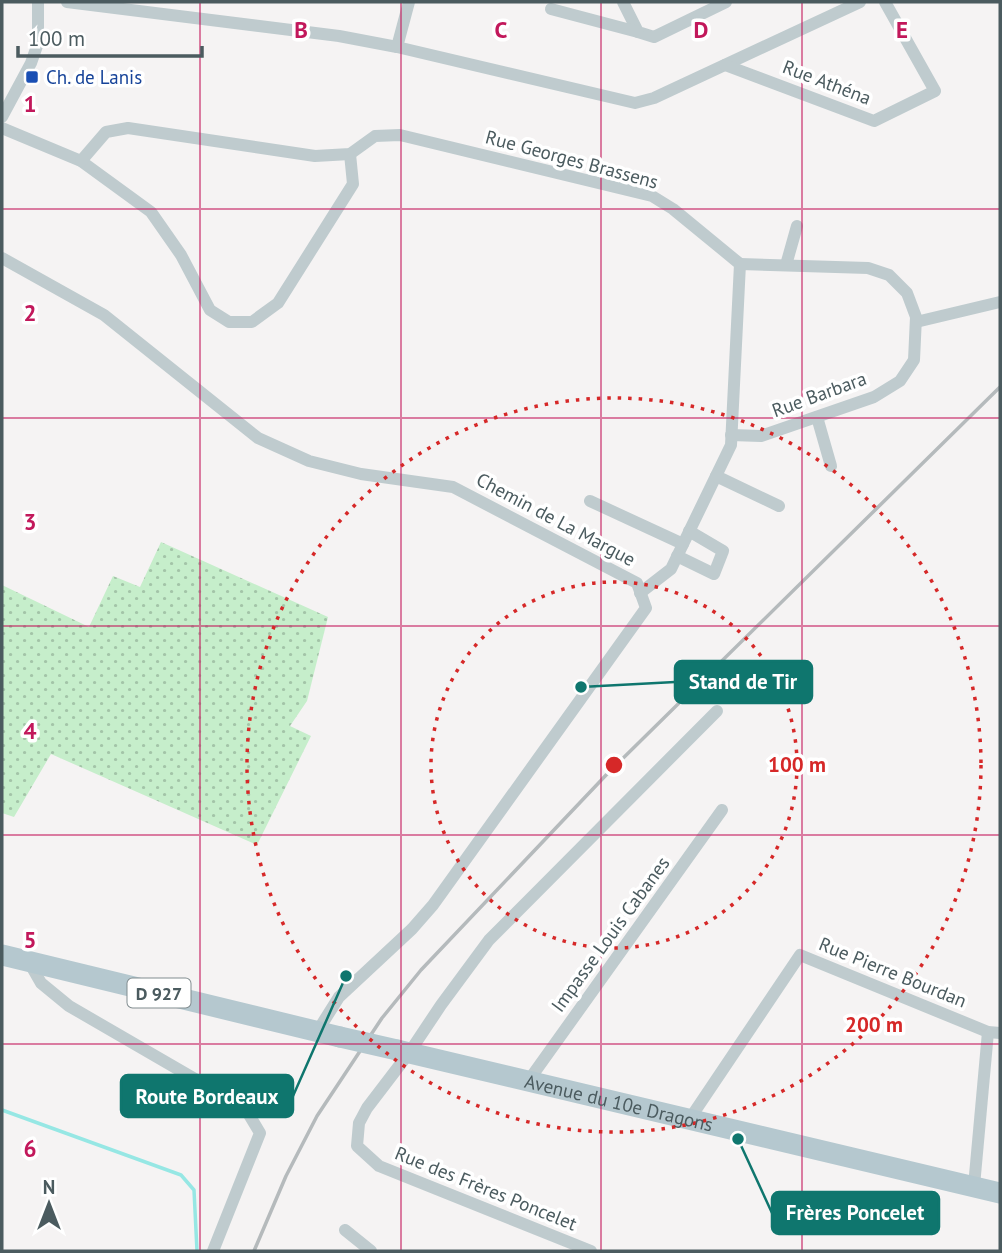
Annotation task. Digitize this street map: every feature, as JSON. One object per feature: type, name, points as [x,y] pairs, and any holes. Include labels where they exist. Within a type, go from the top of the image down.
[{"type":"main road","name":"D 927","points":[[2,955],[317,1032]]},
{"type":"main road","name":"Avenue du 10e Dragons","points":[[317,1032],[1000,1193]]},
{"type":"street","points":[[2,117],[31,63],[38,43],[38,2]]},
{"type":"street","points":[[68,2],[326,34],[397,47],[635,103],[654,98],[860,2]]},
{"type":"street","points":[[397,47],[408,2]]},
{"type":"street","points":[[623,2],[638,32]]},
{"type":"street","points":[[551,9],[654,37],[726,2]]},
{"type":"street","name":"Rue Athéna","points":[[725,65],[874,121],[935,91],[885,2]]},
{"type":"street","points":[[2,128],[81,162],[151,212],[181,255],[210,310],[229,323],[252,323],[278,303],[353,184],[350,154]]},
{"type":"street","name":"Rue Georges Brassens","points":[[81,162],[106,132],[128,128],[223,139],[315,156],[350,154],[375,136],[400,135],[652,196],[673,209],[740,264]]},
{"type":"street","points":[[786,265],[797,226]]},
{"type":"street","name":"Chemin de La Margue","points":[[2,258],[104,314],[258,438],[309,461],[361,474],[453,487],[636,583],[646,608],[454,877],[412,929],[339,997],[317,1032]]},
{"type":"street","points":[[640,593],[670,569],[730,445],[740,264]]},
{"type":"street","name":"Rue Barbara","points":[[731,435],[761,436],[874,397],[900,381],[914,360],[916,322],[907,293],[890,275],[868,268],[740,264]]},
{"type":"street","points":[[916,322],[1000,302]]},
{"type":"street","points":[[817,417],[831,466]]},
{"type":"street","points":[[716,476],[779,506]]},
{"type":"street","points":[[590,501],[680,550],[714,574],[723,551],[689,531]]},
{"type":"street","points":[[403,1052],[489,940],[716,711]]},
{"type":"street","name":"Impasse Louis Cabanes","points":[[529,1080],[722,810]]},
{"type":"street","name":"Rue Pierre Bourdan","points":[[690,1120],[800,955],[994,1033]]},
{"type":"street","points":[[29,962],[41,983],[69,1006],[245,1108],[260,1133],[213,1251]]},
{"type":"street","points":[[974,1186],[994,1033]]},
{"type":"street","name":"Rue des Frères Poncelet","points":[[403,1052],[359,1123],[356,1146],[379,1166],[591,1251]]},
{"type":"street","points":[[345,1230],[371,1251]]},
{"type":"green space","points":[[161,542],[328,617],[307,701],[290,726],[311,736],[257,845],[51,754],[14,817],[2,813],[2,585],[89,627],[113,576],[140,587]]},
{"type":"waterway","points":[[2,1110],[181,1175],[194,1190],[197,1251]]},
{"type":"railway","points":[[254,1251],[286,1176],[317,1116],[382,1018],[421,970],[608,773],[1000,387]]},
{"type":"place","name":"Ch. de Lanis","points":[[32,77]]},
{"type":"place","name":"Stand de Tir","points":[[581,687]]},
{"type":"place","name":"Route Bordeaux","points":[[346,976]]},
{"type":"place","name":"Frères Poncelet","points":[[738,1139]]}]
